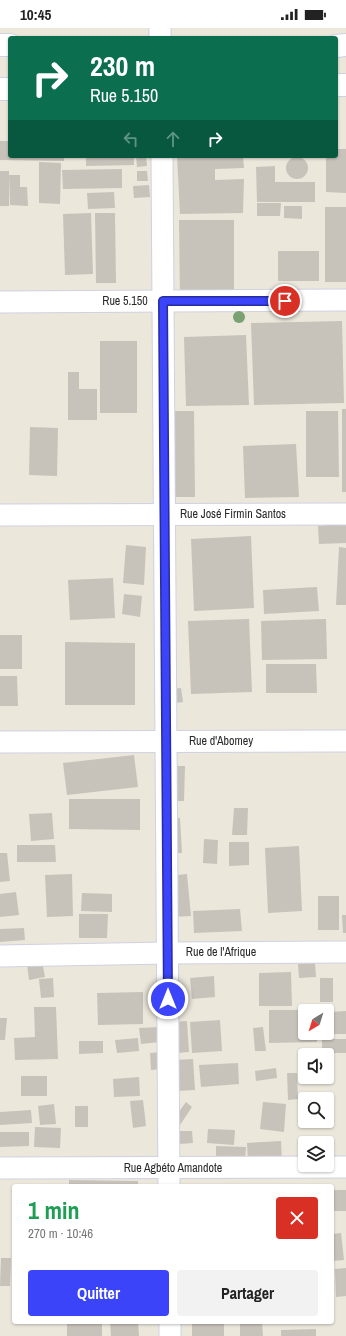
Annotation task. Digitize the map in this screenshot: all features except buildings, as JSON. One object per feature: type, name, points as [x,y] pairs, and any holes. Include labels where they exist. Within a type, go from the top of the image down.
[{"type":"street","points":[[162,158],[169,1177]]},
{"type":"street","name":"Rue 5.150","points":[[0,302],[346,300]]},
{"type":"street","name":"Rue José Firmin Santos","points":[[0,515],[346,514]]},
{"type":"street","name":"Rue d'Abomey","points":[[0,742],[346,741]]},
{"type":"street","name":"Rue de l'Afrique","points":[[0,956],[346,952]]},
{"type":"street","name":"Rue Agbéto Amandote","points":[[0,1168],[169,1177],[346,1167]]},
{"type":"street","points":[[170,1324],[170,1336]]},
{"type":"route","points":[[168,999],[163,301],[285,301]]}]
